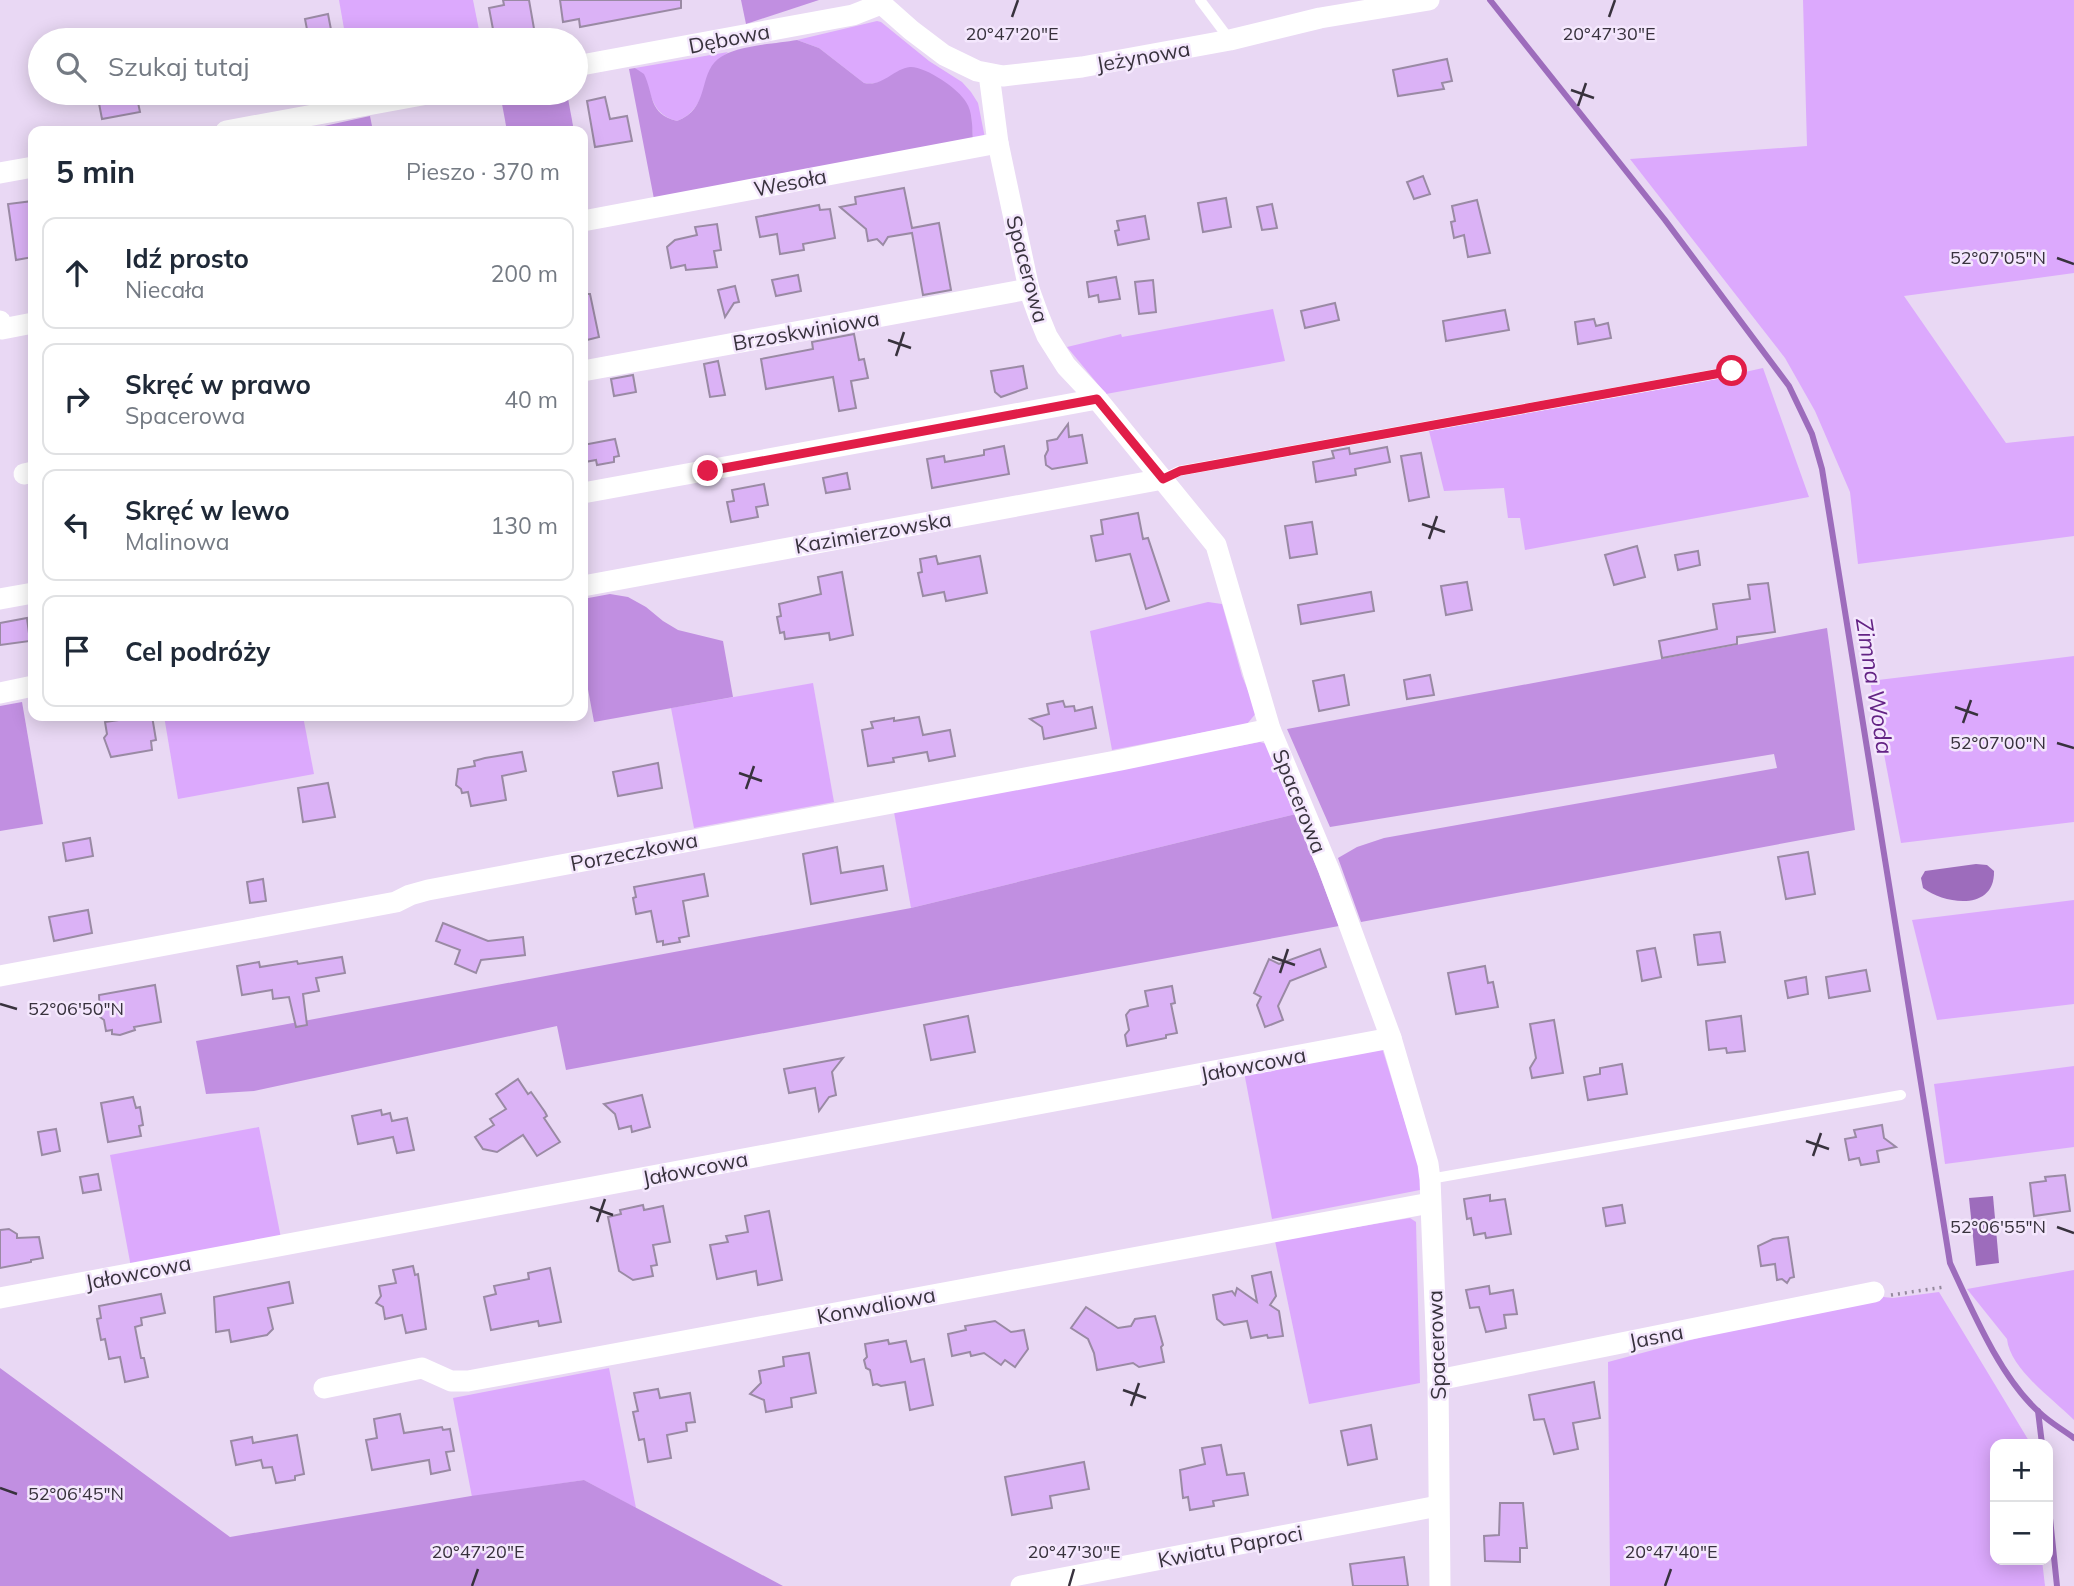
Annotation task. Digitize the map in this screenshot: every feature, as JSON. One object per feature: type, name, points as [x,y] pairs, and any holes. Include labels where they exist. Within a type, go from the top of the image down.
[{"type":"street","name":"Jeżynowa","points":[[879,2],[944,55],[965,67],[989,74],[1017,75],[1082,67],[1230,40],[1320,18],[1429,0]]},
{"type":"street","name":"Dębowa","points":[[588,64],[853,15],[879,2]]},
{"type":"street","name":"Spacerowa","points":[[989,74],[998,143],[1030,289],[1047,336],[1066,366],[1097,399],[1216,545],[1270,729],[1329,870],[1391,1038],[1430,1179],[1438,1380],[1440,1586]]},
{"type":"street","points":[[253,126],[368,105]]},
{"type":"street","name":"Wesoła","points":[[588,219],[998,143]]},
{"type":"street","points":[[0,173],[28,168]]},
{"type":"street","name":"Brzoskwiniowa","points":[[588,370],[1030,289]]},
{"type":"street","points":[[1,325],[28,323]]},
{"type":"street","points":[[588,492],[1097,399]]},
{"type":"street","name":"Kazimierzowska","points":[[588,585],[1163,479]]},
{"type":"street","points":[[0,599],[28,594]]},
{"type":"street","points":[[0,693],[28,688]]},
{"type":"street","name":"Porzeczkowa","points":[[0,976],[396,902],[428,890],[1270,729]]},
{"type":"street","name":"Jałowcowa","points":[[0,1298],[1391,1038]]},
{"type":"street","name":"Konwaliowa","points":[[324,1388],[422,1368],[451,1381],[468,1381],[1430,1203]]},
{"type":"street","name":"Jasna","points":[[1438,1380],[1874,1292]]},
{"type":"street","name":"Kwiatu Paproci","points":[[1021,1586],[1438,1506]]},
{"type":"lane","points":[[1200,0],[1230,40]]},
{"type":"lane","points":[[1163,479],[1180,471],[1732,371]]},
{"type":"lane","points":[[1430,1179],[1901,1095]]},
{"type":"path","points":[[1874,1292],[1894,1294],[1944,1287]]},
{"type":"shaded area","points":[[339,0],[473,0],[479,28],[344,28]]},
{"type":"shaded area","points":[[741,0],[819,0],[746,24]]},
{"type":"shaded area","points":[[1803,0],[2074,0],[2074,273],[1904,296],[2006,443],[2074,436],[2074,536],[1858,564],[1850,492],[1815,411],[1785,358],[1630,159],[1807,146]]},
{"type":"shaded area","points":[[877,21],[929,61],[962,82],[978,103],[985,138],[973,140],[971,115],[900,71],[879,82],[864,83],[819,48],[797,40]]},
{"type":"shaded area","points":[[797,40],[819,48],[864,83],[877,82],[910,67],[924,70],[941,79],[966,102],[971,115],[973,140],[654,199],[629,69],[635,68],[644,74],[656,108],[661,114],[677,121],[695,108],[712,66],[725,54]]},
{"type":"shaded area","points":[[728,52],[714,68],[695,108],[677,121],[660,112],[646,82],[635,68]]},
{"type":"shaded area","points":[[502,105],[569,105],[573,126],[506,126]]},
{"type":"shaded area","points":[[370,116],[372,126],[324,126]]},
{"type":"shaded area","points":[[1273,309],[1285,361],[1106,394],[1067,347],[1121,334],[1122,337]]},
{"type":"shaded area","points":[[1763,368],[1809,497],[1525,550],[1520,518],[1508,518],[1504,488],[1444,491],[1429,431]]},
{"type":"shaded area","points":[[610,594],[628,597],[678,630],[723,641],[733,697],[594,722],[588,689],[588,598]]},
{"type":"shaded area","points":[[1208,602],[1222,604],[1242,676],[1257,712],[1247,724],[1112,750],[1090,631]]},
{"type":"shaded area","points":[[1827,628],[1855,830],[1361,922],[1338,858],[1357,847],[1384,838],[1777,768],[1774,754],[1330,827],[1287,729]]},
{"type":"shaded area","points":[[2074,656],[2074,822],[1901,843],[1870,681]]},
{"type":"shaded area","points":[[813,683],[834,802],[694,828],[671,708]]},
{"type":"shaded area","points":[[22,702],[43,824],[0,831],[0,706]]},
{"type":"shaded area","points":[[165,721],[304,721],[314,774],[178,799]]},
{"type":"shaded area","points":[[1260,742],[1270,745],[1296,814],[911,908],[894,812]]},
{"type":"shaded area","points":[[1296,814],[1339,926],[566,1070],[557,1026],[254,1091],[206,1094],[196,1041],[911,908]]},
{"type":"shaded area","points":[[1987,865],[1994,871],[1987,893],[1978,898],[1956,901],[1923,888],[1921,878],[1925,871]]},
{"type":"shaded area","points":[[2074,900],[2074,1004],[1937,1020],[1912,920]]},
{"type":"shaded area","points":[[1382,1048],[1420,1170],[1420,1190],[1272,1219],[1244,1072]]},
{"type":"shaded area","points":[[2074,1066],[2074,1147],[1945,1164],[1934,1084]]},
{"type":"shaded area","points":[[259,1127],[281,1238],[131,1267],[110,1155]]},
{"type":"shaded area","points":[[1993,1196],[1999,1263],[1976,1266],[1969,1198]]},
{"type":"shaded area","points":[[1410,1218],[1416,1222],[1420,1383],[1309,1404],[1275,1241]]},
{"type":"shaded area","points":[[2074,1270],[2074,1420],[2024,1372],[2010,1350],[2007,1339],[1967,1289]]},
{"type":"shaded area","points":[[1939,1292],[2028,1439],[1990,1439],[1990,1565],[2043,1565],[2045,1586],[1610,1586],[1608,1362],[1740,1327],[1874,1296],[1893,1298]]},
{"type":"shaded area","points":[[0,1368],[230,1537],[471,1496],[584,1480],[783,1586],[0,1586]]},
{"type":"shaded area","points":[[609,1368],[636,1508],[584,1480],[472,1497],[453,1398]]},
{"type":"building","points":[[503,0],[529,0],[534,28],[493,28],[489,8],[504,5]]},
{"type":"building","points":[[560,0],[681,0],[681,8],[580,27],[579,19],[563,22]]},
{"type":"building","points":[[328,14],[331,28],[307,28],[305,19]]},
{"type":"building","points":[[1447,59],[1452,81],[1442,83],[1444,89],[1398,96],[1393,70]]},
{"type":"building","points":[[605,97],[610,119],[627,116],[632,141],[595,147],[588,101]]},
{"type":"building","points":[[99,105],[139,105],[140,112],[102,119]]},
{"type":"building","points":[[1423,176],[1430,194],[1414,199],[1407,182]]},
{"type":"building","points":[[904,188],[912,228],[939,223],[951,290],[923,295],[912,233],[888,237],[883,245],[877,239],[868,241],[866,229],[840,207],[856,204],[855,197]]},
{"type":"building","points":[[1226,198],[1231,227],[1203,232],[1198,203]]},
{"type":"building","points":[[1477,200],[1490,253],[1468,257],[1464,235],[1454,238],[1452,206]]},
{"type":"building","points":[[28,202],[28,258],[16,260],[8,204]]},
{"type":"building","points":[[1272,204],[1277,228],[1262,230],[1257,207]]},
{"type":"building","points":[[819,205],[820,210],[830,209],[835,238],[803,244],[804,250],[780,254],[777,234],[760,237],[756,217]]},
{"type":"building","points":[[1145,216],[1149,239],[1118,245],[1115,231],[1119,230],[1117,221]]},
{"type":"building","points":[[717,224],[721,250],[714,251],[717,267],[686,270],[685,265],[671,268],[667,247],[675,240],[697,235],[695,227]]},
{"type":"building","points":[[798,275],[801,291],[776,296],[772,280]]},
{"type":"building","points":[[1116,277],[1120,299],[1099,302],[1098,295],[1089,297],[1087,282]]},
{"type":"building","points":[[1153,280],[1156,312],[1139,314],[1135,282]]},
{"type":"building","points":[[735,286],[739,302],[734,303],[725,317],[718,290]]},
{"type":"building","points":[[588,294],[590,294],[599,337],[588,340]]},
{"type":"building","points":[[1335,303],[1339,320],[1305,328],[1301,311]]},
{"type":"building","points":[[1505,310],[1509,330],[1446,341],[1443,321]]},
{"type":"building","points":[[1594,319],[1596,326],[1608,323],[1611,338],[1578,344],[1575,322]]},
{"type":"building","points":[[854,334],[859,360],[864,359],[868,378],[851,381],[856,408],[839,411],[833,377],[766,389],[761,359],[813,349],[812,342]]},
{"type":"building","points":[[718,361],[725,395],[710,397],[704,364]]},
{"type":"building","points":[[1023,366],[1027,388],[1001,397],[995,392],[991,371]]},
{"type":"building","points":[[633,375],[636,392],[614,396],[611,379]]},
{"type":"building","points":[[1068,424],[1069,437],[1082,435],[1087,463],[1052,469],[1046,465],[1047,441],[1057,439]]},
{"type":"building","points":[[615,439],[619,456],[614,457],[614,462],[597,465],[596,460],[588,461],[588,444]]},
{"type":"building","points":[[1004,446],[1009,474],[932,488],[927,459],[944,456],[945,462],[984,455],[984,450]]},
{"type":"building","points":[[1387,447],[1390,462],[1355,469],[1356,475],[1316,482],[1313,462],[1334,458],[1332,451],[1349,448],[1350,454]]},
{"type":"building","points":[[1421,453],[1429,497],[1409,501],[1401,456]]},
{"type":"building","points":[[847,473],[850,489],[826,493],[823,478]]},
{"type":"building","points":[[764,484],[768,505],[756,507],[758,517],[731,522],[727,502],[734,501],[732,490]]},
{"type":"building","points":[[1138,513],[1143,539],[1148,538],[1169,601],[1146,609],[1130,554],[1096,561],[1091,536],[1103,534],[1101,520]]},
{"type":"building","points":[[1312,522],[1317,554],[1290,558],[1285,526]]},
{"type":"building","points":[[1637,546],[1645,577],[1614,585],[1605,555]]},
{"type":"building","points":[[1698,551],[1700,565],[1678,570],[1675,555]]},
{"type":"building","points":[[936,556],[938,564],[980,556],[987,593],[946,601],[944,592],[923,596],[918,573],[922,572],[920,559]]},
{"type":"building","points":[[842,572],[853,635],[830,640],[829,633],[785,639],[784,632],[780,633],[777,617],[781,616],[779,604],[821,594],[818,577]]},
{"type":"building","points":[[1467,582],[1472,610],[1446,615],[1441,586]]},
{"type":"building","points":[[1768,583],[1775,632],[1737,637],[1737,644],[1662,658],[1659,641],[1717,629],[1713,604],[1750,599],[1748,585]]},
{"type":"building","points":[[1371,592],[1374,611],[1301,624],[1298,605]]},
{"type":"building","points":[[27,618],[28,641],[0,645],[0,623]]},
{"type":"building","points":[[1344,675],[1349,705],[1319,711],[1313,681]]},
{"type":"building","points":[[1430,675],[1434,695],[1407,699],[1404,680]]},
{"type":"building","points":[[1063,701],[1065,707],[1074,706],[1075,711],[1092,707],[1096,728],[1044,739],[1042,727],[1030,719],[1049,714],[1047,704]]},
{"type":"building","points":[[919,717],[923,735],[950,730],[955,756],[929,761],[927,752],[893,758],[894,762],[868,766],[862,730],[873,728],[871,722]]},
{"type":"building","points":[[153,721],[156,740],[151,741],[152,750],[111,757],[104,738],[107,734],[105,722]]},
{"type":"building","points":[[522,752],[526,771],[502,776],[506,800],[471,806],[468,792],[462,793],[456,785],[458,769],[475,766],[474,761],[485,758]]},
{"type":"building","points":[[658,763],[662,788],[618,796],[613,772]]},
{"type":"building","points":[[328,783],[335,817],[303,822],[298,788]]},
{"type":"building","points":[[90,838],[93,856],[66,861],[63,843]]},
{"type":"building","points":[[837,847],[841,873],[883,866],[887,890],[811,904],[803,854]]},
{"type":"building","points":[[1808,852],[1815,894],[1786,899],[1778,857]]},
{"type":"building","points":[[704,874],[708,896],[683,901],[689,936],[679,938],[680,942],[663,945],[663,941],[657,942],[651,911],[636,914],[634,887]]},
{"type":"building","points":[[263,879],[266,901],[250,903],[247,882]]},
{"type":"building","points":[[88,910],[92,933],[54,941],[49,917]]},
{"type":"building","points":[[443,923],[488,941],[523,937],[525,955],[481,960],[476,973],[455,964],[460,950],[436,941]]},
{"type":"building","points":[[1720,932],[1725,962],[1698,965],[1694,935]]},
{"type":"building","points":[[1655,948],[1661,977],[1642,981],[1637,951]]},
{"type":"building","points":[[1320,949],[1326,967],[1290,981],[1278,1006],[1283,1020],[1265,1027],[1257,1005],[1261,997],[1254,993],[1269,959],[1279,964]]},
{"type":"building","points":[[342,957],[345,973],[316,978],[319,991],[303,994],[307,1025],[296,1027],[289,997],[273,999],[272,990],[242,995],[237,966],[259,962],[260,967],[297,961],[298,964]]},
{"type":"building","points":[[1485,966],[1488,983],[1493,982],[1498,1007],[1456,1014],[1448,973]]},
{"type":"building","points":[[1866,970],[1870,991],[1829,998],[1826,977]]},
{"type":"building","points":[[1806,977],[1808,994],[1788,998],[1785,981]]},
{"type":"building","points":[[155,985],[161,1022],[134,1027],[135,1030],[120,1035],[112,1034],[112,1030],[106,1031],[104,1020],[100,1017],[99,995]]},
{"type":"building","points":[[1172,986],[1175,1003],[1171,1004],[1177,1033],[1127,1046],[1125,1035],[1129,1030],[1126,1015],[1130,1010],[1148,1006],[1145,991]]},
{"type":"building","points":[[968,1016],[975,1052],[931,1060],[924,1025]]},
{"type":"building","points":[[1741,1016],[1745,1051],[1727,1053],[1726,1048],[1709,1050],[1706,1021]]},
{"type":"building","points":[[1554,1020],[1563,1073],[1532,1078],[1530,1068],[1536,1058],[1530,1024]]},
{"type":"building","points":[[843,1058],[832,1072],[836,1095],[829,1097],[819,1111],[815,1088],[789,1093],[784,1069]]},
{"type":"building","points":[[1622,1064],[1627,1094],[1588,1100],[1584,1077],[1600,1074],[1600,1068]]},
{"type":"building","points":[[518,1079],[545,1112],[547,1116],[544,1118],[560,1142],[537,1156],[523,1135],[497,1152],[483,1149],[475,1137],[494,1125],[490,1119],[506,1109],[496,1094]]},
{"type":"building","points":[[642,1095],[650,1127],[632,1132],[631,1126],[619,1129],[615,1114],[604,1104]]},
{"type":"building","points":[[133,1097],[136,1108],[140,1107],[143,1125],[139,1126],[141,1136],[108,1142],[101,1103]]},
{"type":"building","points":[[381,1110],[382,1115],[390,1113],[392,1121],[407,1118],[414,1150],[397,1153],[393,1137],[358,1144],[352,1116]]},
{"type":"building","points":[[1882,1125],[1884,1138],[1896,1147],[1877,1151],[1879,1162],[1861,1165],[1859,1158],[1849,1160],[1845,1139],[1856,1137],[1854,1130]]},
{"type":"building","points":[[56,1129],[60,1151],[42,1155],[38,1132]]},
{"type":"building","points":[[98,1174],[101,1190],[83,1193],[80,1177]]},
{"type":"building","points":[[2065,1175],[2070,1211],[2034,1216],[2030,1183],[2046,1181],[2045,1177]]},
{"type":"building","points":[[1490,1195],[1490,1201],[1505,1199],[1511,1234],[1486,1238],[1485,1233],[1474,1235],[1471,1218],[1467,1219],[1464,1199]]},
{"type":"building","points":[[643,1205],[644,1210],[663,1206],[670,1242],[653,1245],[657,1265],[651,1266],[653,1276],[633,1280],[619,1271],[608,1217],[621,1214],[620,1210]]},
{"type":"building","points":[[1622,1205],[1625,1223],[1606,1226],[1603,1208]]},
{"type":"building","points":[[769,1211],[782,1280],[758,1285],[756,1271],[717,1279],[710,1245],[728,1242],[726,1236],[748,1232],[745,1216]]},
{"type":"building","points":[[9,1229],[17,1234],[17,1238],[39,1237],[43,1258],[0,1268],[0,1230]]},
{"type":"building","points":[[1788,1237],[1794,1277],[1787,1283],[1782,1279],[1777,1280],[1775,1264],[1761,1266],[1758,1246],[1773,1239]]},
{"type":"building","points":[[413,1266],[415,1275],[418,1274],[426,1329],[406,1333],[402,1315],[385,1319],[383,1307],[376,1303],[381,1296],[379,1286],[396,1283],[393,1270]]},
{"type":"building","points":[[550,1268],[561,1322],[539,1326],[538,1321],[491,1330],[484,1297],[496,1294],[494,1286],[529,1279],[528,1273]]},
{"type":"building","points":[[1271,1272],[1276,1296],[1270,1305],[1279,1311],[1283,1336],[1251,1338],[1247,1321],[1224,1325],[1217,1319],[1213,1295],[1232,1291],[1235,1295],[1237,1288],[1257,1302],[1252,1276]]},
{"type":"building","points":[[289,1282],[293,1303],[268,1308],[273,1329],[267,1335],[231,1342],[229,1330],[216,1332],[214,1297]]},
{"type":"building","points":[[1489,1286],[1490,1294],[1513,1290],[1517,1314],[1504,1315],[1506,1328],[1486,1332],[1479,1307],[1470,1308],[1466,1290]]},
{"type":"building","points":[[161,1294],[165,1313],[141,1318],[142,1325],[135,1327],[148,1377],[125,1382],[120,1357],[109,1359],[105,1339],[101,1340],[97,1319],[101,1318],[99,1306]]},
{"type":"building","points":[[1086,1307],[1118,1328],[1131,1326],[1135,1319],[1155,1316],[1163,1345],[1161,1347],[1164,1362],[1139,1367],[1133,1363],[1097,1370],[1088,1339],[1071,1328]]},
{"type":"building","points":[[995,1321],[1011,1332],[1024,1330],[1028,1349],[1015,1367],[1005,1360],[1001,1365],[984,1353],[971,1356],[970,1352],[952,1356],[948,1334],[966,1330],[965,1326]]},
{"type":"building","points":[[888,1340],[889,1344],[906,1341],[911,1362],[924,1359],[933,1405],[910,1410],[905,1382],[873,1385],[870,1370],[866,1368],[864,1360],[867,1357],[865,1344]]},
{"type":"building","points":[[809,1353],[816,1393],[791,1398],[792,1407],[766,1412],[764,1400],[750,1394],[761,1383],[759,1371],[784,1366],[783,1357]]},
{"type":"building","points":[[1594,1382],[1600,1418],[1573,1423],[1578,1449],[1554,1454],[1544,1419],[1534,1420],[1529,1395]]},
{"type":"building","points":[[658,1389],[660,1398],[690,1393],[695,1422],[686,1423],[687,1431],[667,1435],[671,1458],[648,1462],[644,1439],[639,1440],[633,1412],[638,1411],[634,1393]]},
{"type":"building","points":[[400,1414],[404,1433],[442,1427],[443,1430],[450,1429],[454,1451],[446,1452],[450,1470],[431,1474],[429,1460],[372,1470],[366,1440],[377,1438],[374,1419]]},
{"type":"building","points":[[1371,1425],[1377,1459],[1348,1465],[1341,1431]]},
{"type":"building","points":[[297,1435],[304,1474],[295,1476],[295,1480],[276,1483],[272,1467],[263,1468],[261,1460],[236,1465],[231,1441],[252,1437],[253,1443]]},
{"type":"building","points":[[1221,1445],[1227,1475],[1244,1473],[1248,1495],[1213,1501],[1214,1506],[1190,1510],[1188,1497],[1183,1498],[1180,1470],[1205,1464],[1202,1448]]},
{"type":"building","points":[[1084,1462],[1089,1489],[1050,1496],[1052,1508],[1012,1515],[1005,1477]]},
{"type":"building","points":[[1500,1503],[1523,1503],[1527,1548],[1520,1548],[1520,1562],[1485,1561],[1484,1536],[1499,1535]]},
{"type":"building","points":[[1404,1557],[1408,1586],[1353,1586],[1350,1564]]},
{"type":"waterway","name":"Zimna Woda","points":[[1490,0],[1665,220],[1789,386],[1812,434],[1822,469],[1950,1263],[1988,1342],[2012,1381],[2043,1416],[2074,1438]]},
{"type":"waterway","points":[[2038,1411],[2041,1439]]},
{"type":"waterway","points":[[2048,1502],[2057,1586]]},
{"type":"route","points":[[708,471],[1097,399],[1163,479],[1180,471],[1732,371]]}]
